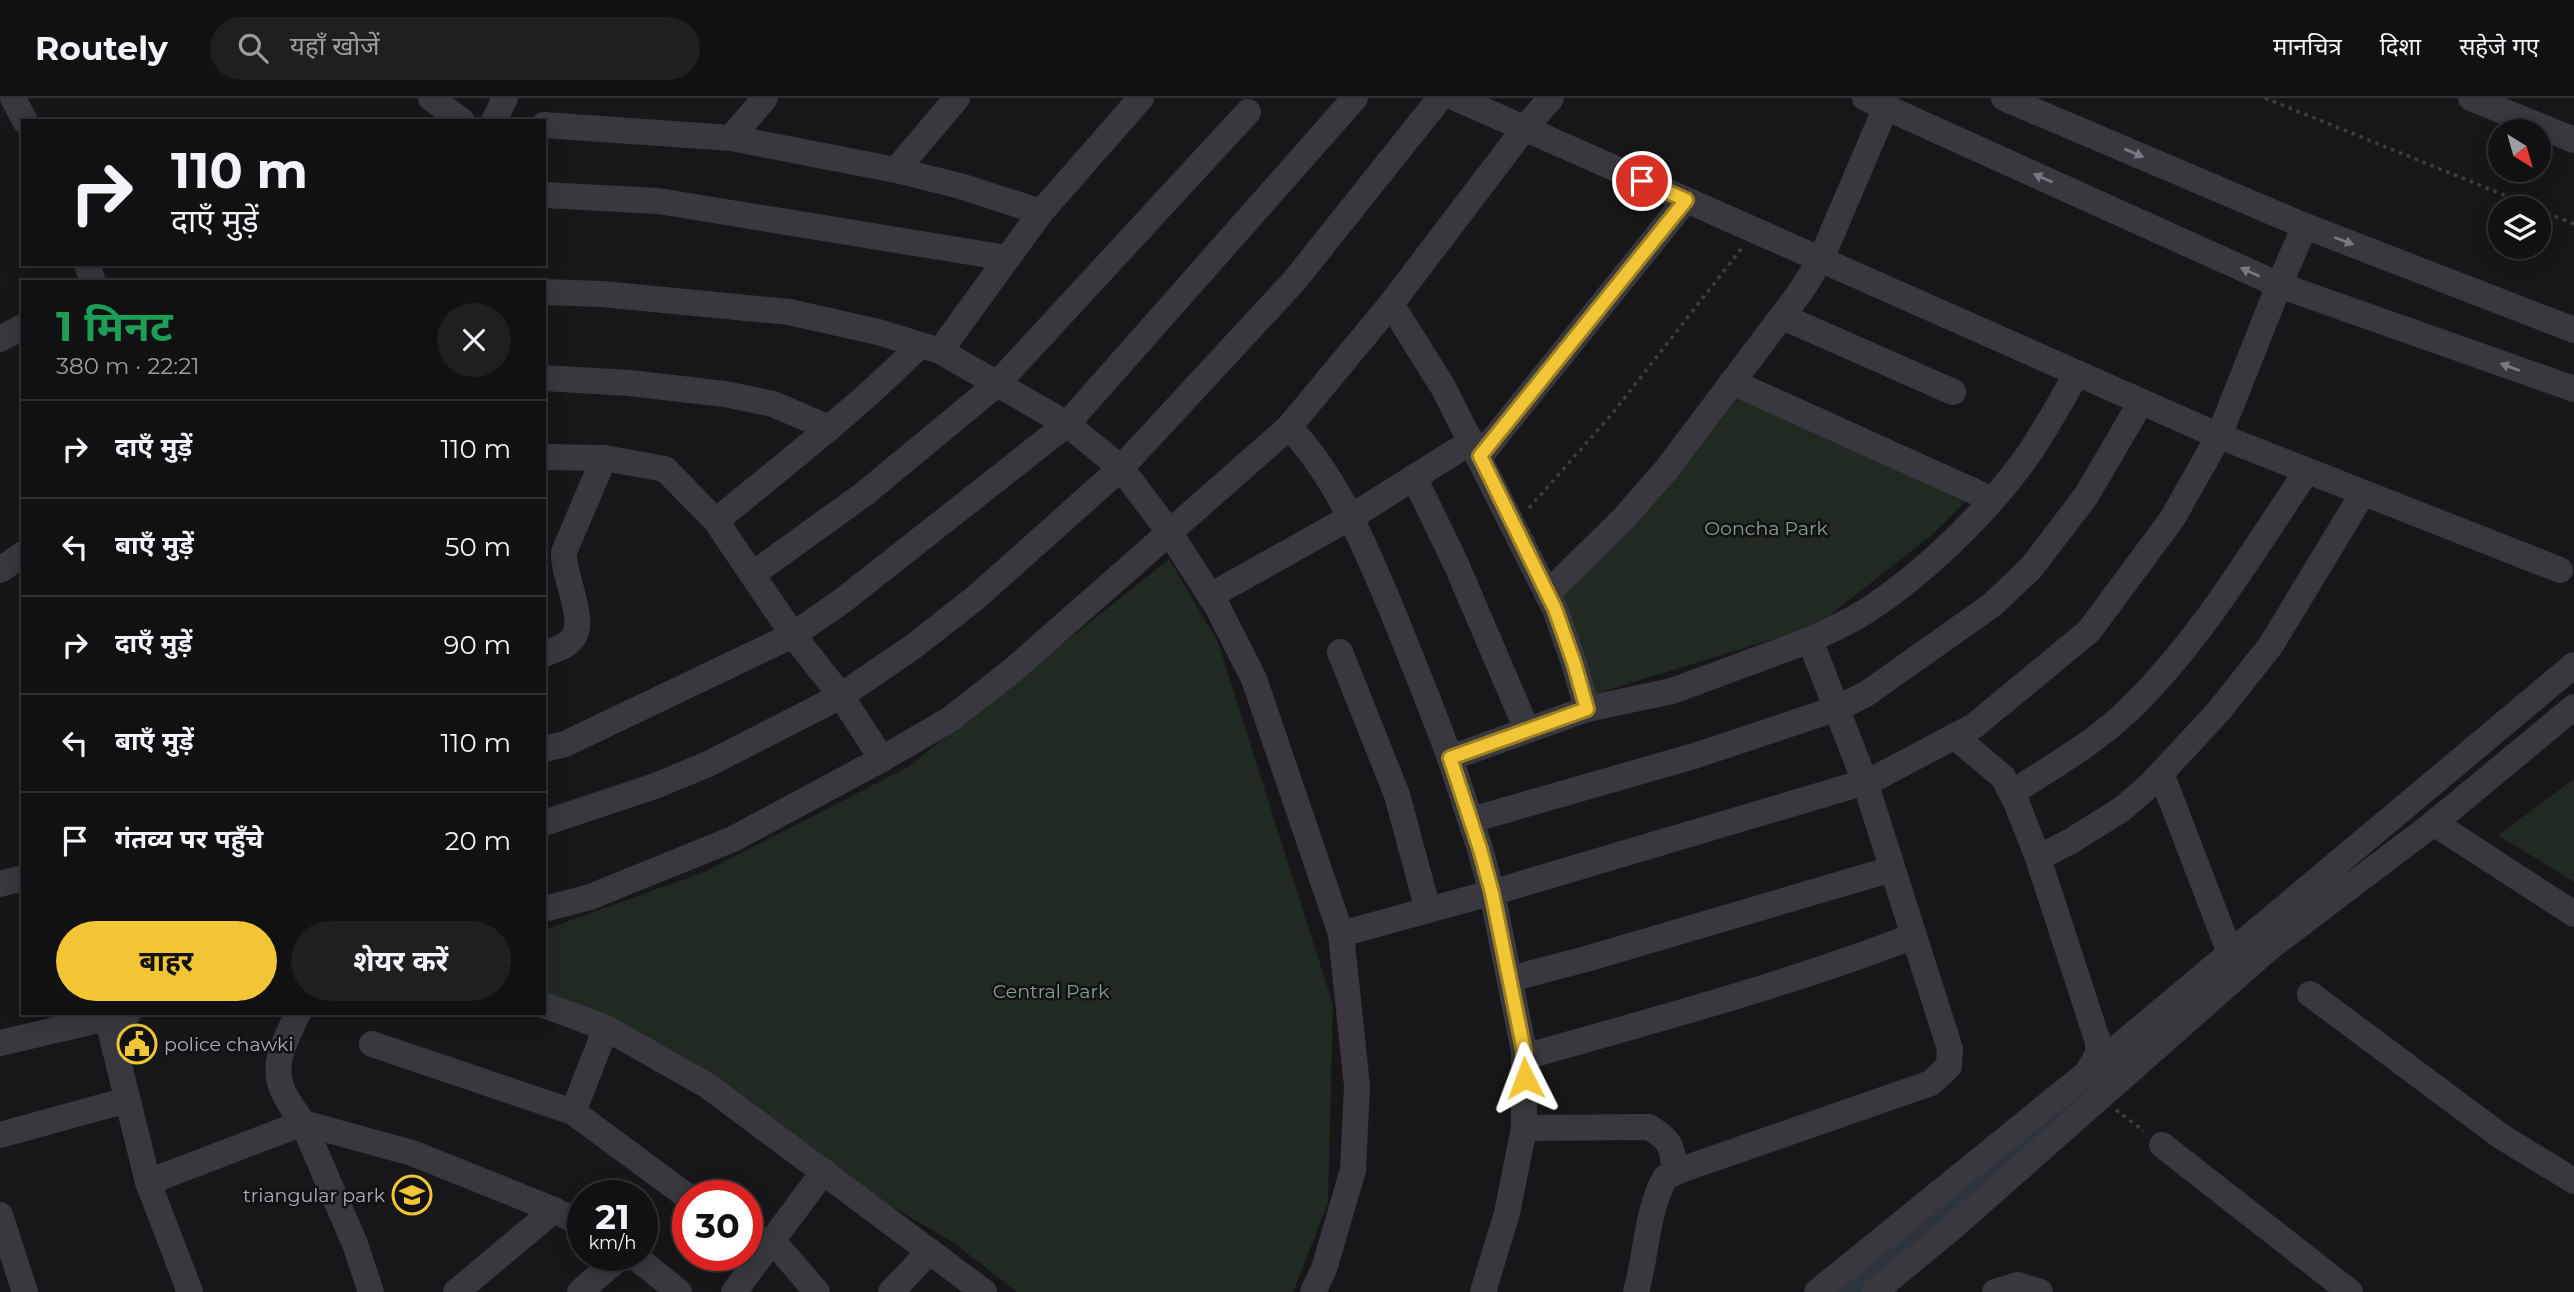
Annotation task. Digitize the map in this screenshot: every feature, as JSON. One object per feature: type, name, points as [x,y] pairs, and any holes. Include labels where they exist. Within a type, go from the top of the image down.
[{"type":"street","points":[[13,98],[25,119]]},
{"type":"street","points":[[431,98],[459,119]]},
{"type":"street","points":[[495,119],[505,98]]},
{"type":"street","points":[[732,138],[765,98]]},
{"type":"street","points":[[896,170],[957,98]]},
{"type":"street","points":[[716,521],[892,373],[930,348],[1007,258],[1041,212],[1141,98]]},
{"type":"street","points":[[546,749],[565,744],[793,635],[842,601],[1068,424],[1355,98]]},
{"type":"street","points":[[546,822],[655,786],[708,764],[841,696],[914,646],[974,599],[1121,468],[1295,280],[1440,98]]},
{"type":"street","points":[[1456,98],[2219,436],[2560,569]]},
{"type":"street","points":[[546,908],[590,897],[733,839],[882,760],[949,720],[1013,670],[1289,427],[1391,304],[1524,130],[1552,98]]},
{"type":"street","points":[[2004,98],[2305,226],[2574,330]]},
{"type":"street","points":[[2471,98],[2574,140]]},
{"type":"street","points":[[1547,594],[1580,564],[1666,470],[1783,317],[1821,259],[1876,103],[2279,285],[2574,389]]},
{"type":"street","points":[[753,574],[864,494],[997,384],[1248,112]]},
{"type":"street","points":[[546,125],[732,138],[896,170],[960,186],[1041,212]]},
{"type":"street","points":[[546,195],[658,201],[1007,258]]},
{"type":"street","points":[[1210,596],[1351,517],[1414,477],[1476,449],[1686,200]]},
{"type":"street","points":[[1341,934],[1492,893],[1865,782],[1974,726],[2089,631],[2172,519],[2219,436],[2305,226]]},
{"type":"street","points":[[546,292],[602,294],[789,312],[878,332],[930,348],[997,384],[1068,424],[1121,468],[1170,533],[1210,596],[1254,679],[1341,934],[1357,1086],[1353,1170],[1324,1269],[1313,1292]]},
{"type":"street","points":[[1391,304],[1443,387],[1555,609],[1587,709]]},
{"type":"street","points":[[1783,317],[1953,392]]},
{"type":"street","points":[[0,339],[21,328]]},
{"type":"street","points":[[1450,758],[1587,709],[1672,691],[1810,640],[1858,616],[1897,589],[1942,550],[1991,499],[2027,457],[2077,373]]},
{"type":"street","points":[[546,378],[629,383],[725,394],[773,404],[829,428]]},
{"type":"street","points":[[1732,382],[1991,499]]},
{"type":"street","points":[[1471,820],[1694,756],[1838,708],[1866,694],[1992,605],[2031,568],[2086,496],[2141,401]]},
{"type":"street","points":[[1289,427],[1310,450],[1339,493],[1351,517],[1424,688],[1471,820],[1492,893],[1524,1057],[1524,1128],[1507,1213],[1483,1292]]},
{"type":"street","points":[[546,457],[604,458],[665,469],[716,521],[793,635],[841,696],[882,760]]},
{"type":"street","points":[[546,653],[568,643],[577,633],[579,622],[554,565],[564,552],[604,458]]},
{"type":"street","points":[[2012,793],[2088,743],[2121,717],[2189,646],[2307,471]]},
{"type":"street","points":[[1414,477],[1456,564],[1527,730]]},
{"type":"street","points":[[2038,858],[2122,809],[2161,773],[2218,712],[2271,645],[2363,493]]},
{"type":"street","points":[[0,570],[21,555]]},
{"type":"street","points":[[1636,1292],[1660,1186],[1665,1178],[1675,1172],[1931,1083],[1949,1066],[1950,1049],[1865,782],[1810,640]]},
{"type":"street","points":[[1340,652],[1397,795],[1428,910]]},
{"type":"street","points":[[1817,1292],[2087,1073],[2574,665]]},
{"type":"street","points":[[1874,1292],[1953,1227],[2269,948],[2434,823],[2574,707]]},
{"type":"street","points":[[1954,736],[2003,777],[2038,858],[2098,1042],[2098,1054],[2087,1073]]},
{"type":"street","points":[[2161,773],[2230,953]]},
{"type":"street","points":[[2434,823],[2574,914]]},
{"type":"street","points":[[1510,979],[1892,869]]},
{"type":"street","points":[[0,884],[21,879]]},
{"type":"street","points":[[1524,1057],[1724,1002],[1914,936]]},
{"type":"street","points":[[2310,994],[2502,1138],[2574,1181]]},
{"type":"street","points":[[546,1006],[606,1028],[708,1086],[984,1292]]},
{"type":"street","points":[[0,1043],[114,1015],[127,1100],[148,1182],[190,1292]]},
{"type":"street","points":[[298,1015],[279,1054],[281,1086],[303,1124],[355,1244],[371,1292]]},
{"type":"street","points":[[573,1112],[606,1028]]},
{"type":"street","points":[[372,1045],[573,1112],[672,1185]]},
{"type":"street","points":[[0,1135],[127,1100]]},
{"type":"street","points":[[148,1182],[303,1124],[412,1153],[567,1216]]},
{"type":"street","points":[[1524,1128],[1649,1127],[1665,1137],[1671,1146],[1675,1172]]},
{"type":"street","points":[[2162,1145],[2350,1292]]},
{"type":"street","points":[[763,1243],[824,1171]]},
{"type":"street","points":[[456,1292],[554,1210]]},
{"type":"street","points":[[0,1215],[25,1292]]},
{"type":"street","points":[[763,1247],[817,1292]]},
{"type":"street","points":[[891,1292],[930,1251]]},
{"type":"street","points":[[580,1292],[604,1271]]},
{"type":"street","points":[[653,1271],[679,1292]]},
{"type":"street","points":[[734,1292],[746,1271]]},
{"type":"street","points":[[1995,1292],[2018,1284],[2040,1292]]},
{"type":"path","points":[[2265,98],[2506,196]]},
{"type":"path","points":[[2551,214],[2574,224]]},
{"type":"path","points":[[1513,525],[1612,414],[1756,230]]},
{"type":"path","points":[[2099,1097],[2162,1145]]},
{"type":"green space","name":"Ooncha Park","points":[[1737,395],[1965,502],[1933,534],[1816,626],[1595,694],[1563,597]]},
{"type":"green space","name":"Central Park","points":[[1169,559],[1218,642],[1333,1005],[1328,1203],[1293,1292],[1017,1292],[954,1243],[546,1003],[546,929],[704,872],[908,767]]},
{"type":"green space","points":[[2574,779],[2574,882],[2498,835]]},
{"type":"waterway","points":[[1844,1292],[2131,1054]]},
{"type":"place","name":"police chawki","points":[[137,1044]]},
{"type":"place","name":"triangular park","points":[[412,1195]]},
{"type":"route","points":[[1525,1078],[1524,1051],[1492,893],[1450,758],[1587,709],[1555,609],[1480,456],[1686,200],[1642,181]]}]
